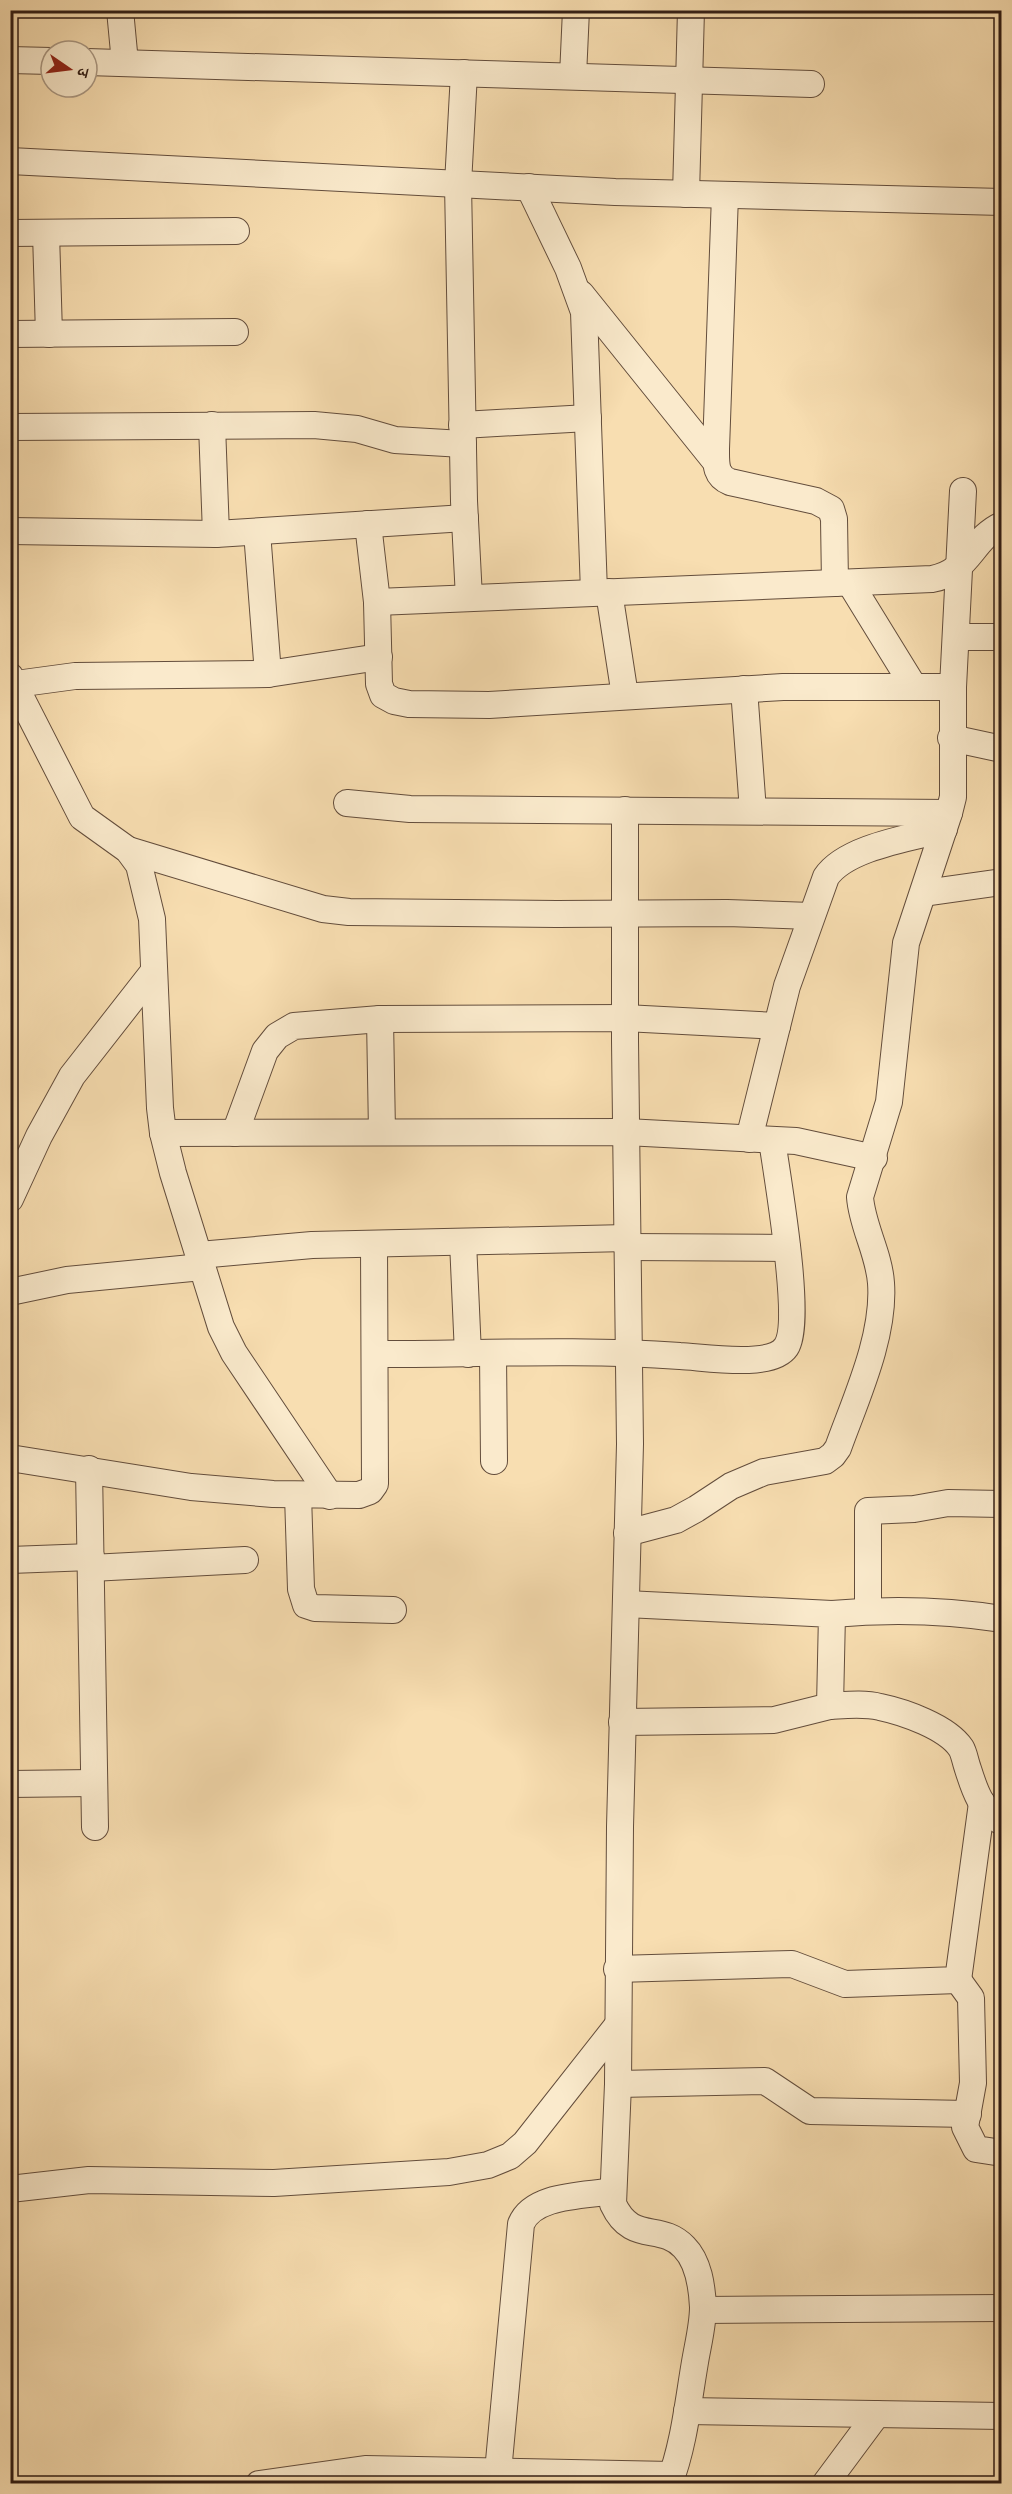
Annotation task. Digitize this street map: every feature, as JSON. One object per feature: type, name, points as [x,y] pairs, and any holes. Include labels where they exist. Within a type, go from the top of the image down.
[{"type":"street","points":[[120,10],[125,63]]},
{"type":"street","points":[[573,76],[576,10]]},
{"type":"street","points":[[686,194],[691,10]]},
{"type":"street","points":[[10,60],[39,61]]},
{"type":"street","points":[[99,62],[811,84]]},
{"type":"street","points":[[464,73],[458,184],[465,518],[469,598]]},
{"type":"street","points":[[10,161],[686,194],[1002,202]]},
{"type":"street","points":[[529,187],[576,288],[584,312],[588,418],[602,592],[626,696]]},
{"type":"street","points":[[725,195],[717,472],[722,479],[816,501],[831,509],[842,583],[914,687]]},
{"type":"street","points":[[10,233],[236,231]]},
{"type":"street","points":[[46,233],[49,334]]},
{"type":"street","points":[[576,288],[716,462]]},
{"type":"street","points":[[10,334],[235,333]]},
{"type":"street","points":[[10,427],[314,425],[357,429],[395,440],[463,435],[588,418]]},
{"type":"street","points":[[212,425],[216,534]]},
{"type":"street","points":[[627,1533],[676,1520],[732,1486],[764,1472],[825,1461],[838,1448],[866,1373],[876,1332],[881,1292],[876,1257],[861,1208],[860,1197],[874,1158],[889,1102],[906,944],[947,821],[952,797],[951,738],[963,491]]},
{"type":"street","points":[[10,531],[216,534],[465,518]]},
{"type":"street","points":[[368,524],[377,602],[379,684],[383,695],[394,701],[409,704],[489,705],[744,689],[953,687]]},
{"type":"street","points":[[377,602],[942,578],[960,568],[985,536],[1002,525]]},
{"type":"street","points":[[257,532],[268,674]]},
{"type":"street","points":[[956,637],[1002,637]]},
{"type":"street","points":[[330,1496],[234,1353],[221,1327],[201,1261],[163,1133],[152,919],[139,865],[128,850],[82,817],[13,680],[75,676],[268,674],[379,657]]},
{"type":"street","points":[[744,689],[753,811]]},
{"type":"street","points":[[951,738],[1002,749]]},
{"type":"street","points":[[347,803],[410,809],[753,811],[947,821]]},
{"type":"street","points":[[259,2484],[365,2469],[671,2479],[680,2450],[703,2310],[699,2277],[689,2252],[682,2244],[669,2237],[629,2226],[619,2216],[613,2204],[618,2084],[617,1970],[627,1533],[625,810]]},
{"type":"street","points":[[376,1354],[628,1352],[738,1360],[765,1359],[786,1348],[791,1328],[790,1265],[761,1140],[777,1026],[787,986],[826,877],[833,867],[864,851],[947,821]]},
{"type":"street","points":[[128,850],[332,910],[350,912],[557,914],[625,912],[811,916]]},
{"type":"street","points":[[924,893],[1002,882]]},
{"type":"street","points":[[10,1198],[60,1095],[72,1076],[154,971]]},
{"type":"street","points":[[235,1133],[265,1051],[277,1036],[294,1026],[380,1018],[625,1018],[777,1026]]},
{"type":"street","points":[[380,1018],[382,1132]]},
{"type":"street","points":[[163,1133],[626,1132],[796,1141],[874,1158]]},
{"type":"street","points":[[10,1292],[67,1280],[312,1245],[463,1242],[627,1243],[787,1248]]},
{"type":"street","points":[[463,1242],[468,1354]]},
{"type":"street","points":[[10,1458],[89,1469],[190,1488],[330,1496],[359,1495],[370,1491],[375,1484],[374,1244]]},
{"type":"street","points":[[493,1353],[494,1461]]},
{"type":"street","points":[[89,1469],[95,1827]]},
{"type":"street","points":[[298,1495],[301,1589],[306,1605],[315,1608],[393,1610]]},
{"type":"street","points":[[868,1611],[868,1511],[914,1509],[948,1503],[1002,1504]]},
{"type":"street","points":[[10,1560],[91,1562],[245,1560]]},
{"type":"street","points":[[626,1604],[832,1614],[868,1611],[963,1613],[1002,1618]]},
{"type":"street","points":[[830,1707],[832,1614]]},
{"type":"street","points":[[622,1722],[774,1720],[830,1707],[857,1704],[880,1707],[931,1725],[948,1734],[962,1749],[975,1792],[990,1816],[1002,1822]]},
{"type":"street","points":[[10,1784],[94,1783]]},
{"type":"street","points":[[982,1803],[958,1980],[971,1998],[973,2083],[965,2127],[976,2149],[1002,2153]]},
{"type":"street","points":[[617,1970],[792,1964],[845,1984],[958,1980]]},
{"type":"street","points":[[10,2189],[89,2180],[274,2183],[449,2172],[488,2165],[510,2156],[525,2143],[617,2026]]},
{"type":"street","points":[[618,2084],[765,2081],[810,2111],[968,2114]]},
{"type":"street","points":[[498,2472],[521,2224],[525,2214],[549,2201],[613,2192]]},
{"type":"street","points":[[703,2310],[1002,2308]]},
{"type":"street","points":[[687,2412],[1002,2416]]},
{"type":"street","points":[[825,2484],[877,2414]]}]
